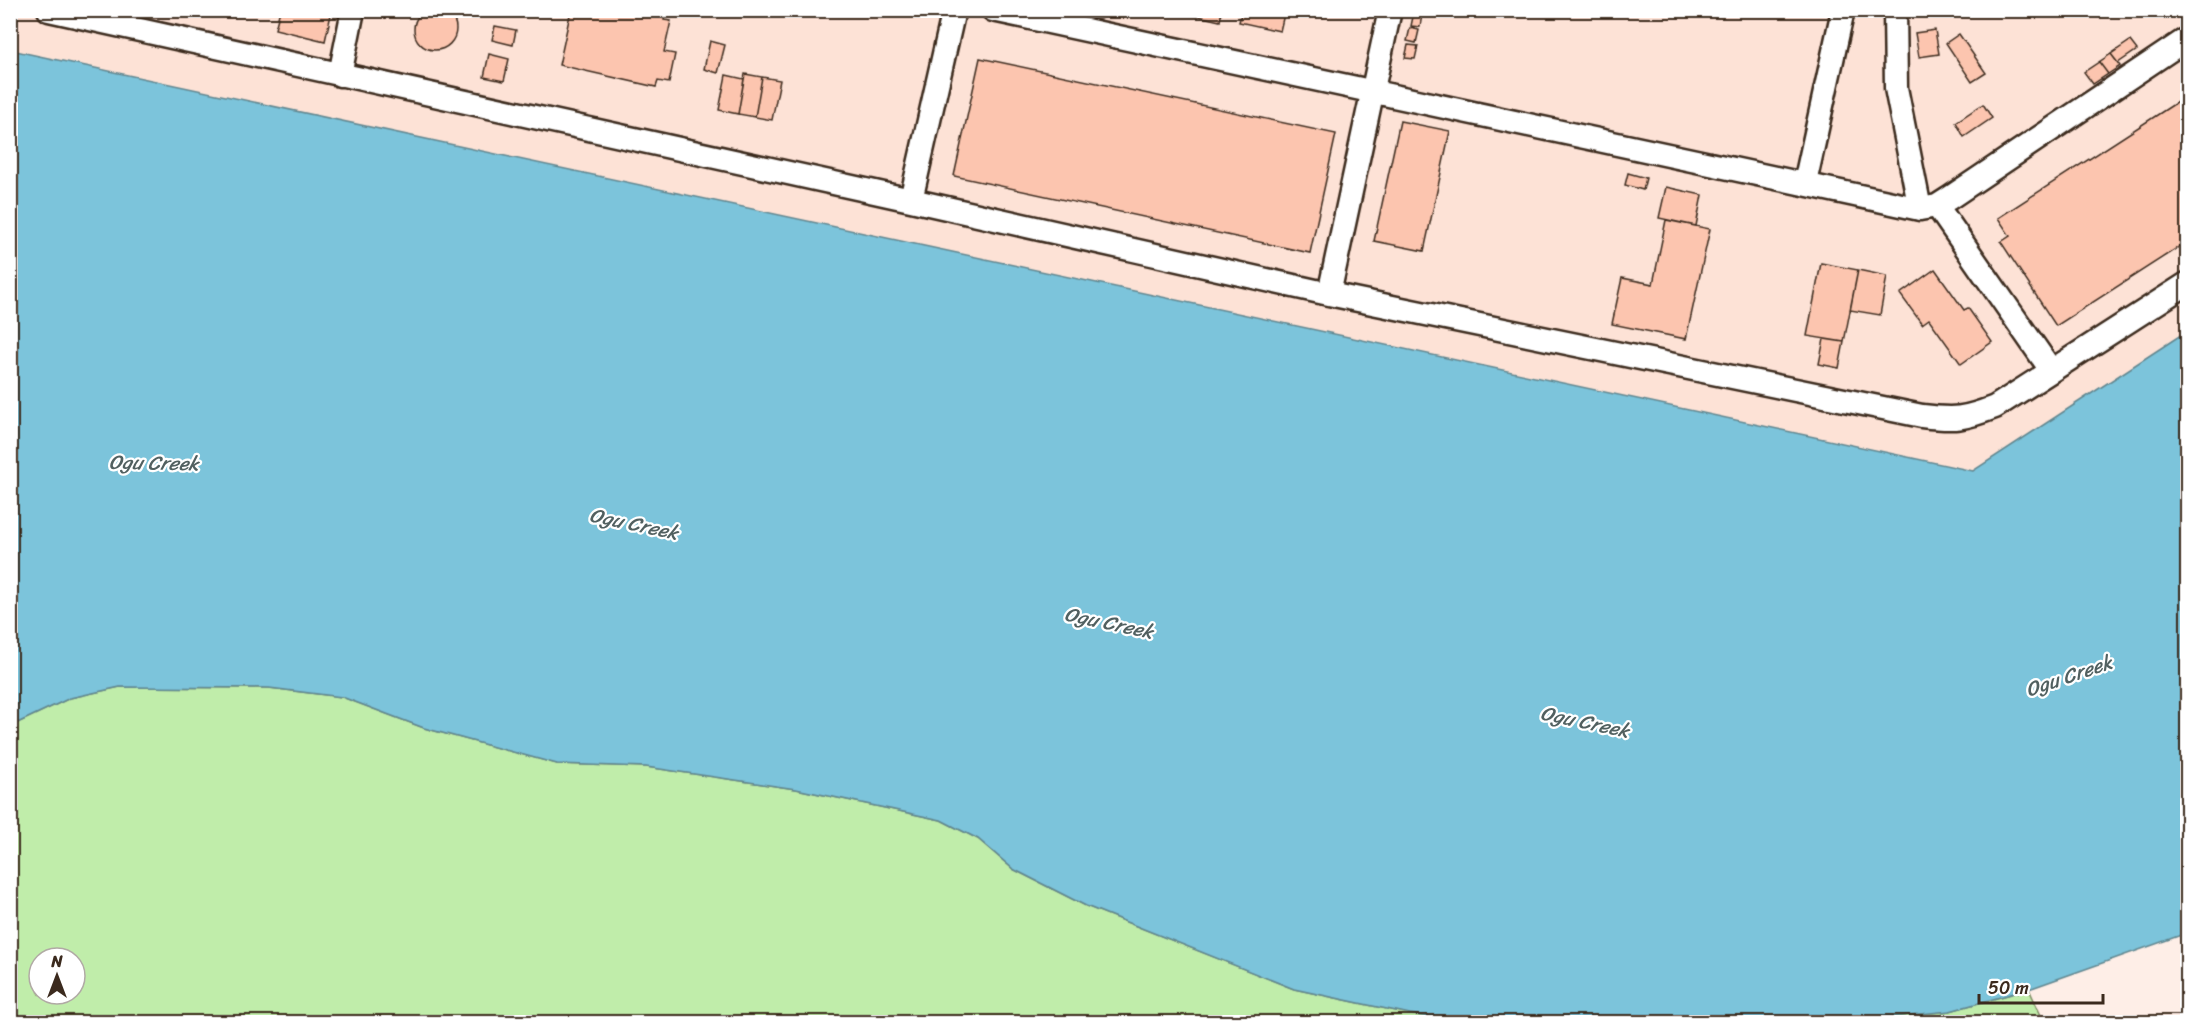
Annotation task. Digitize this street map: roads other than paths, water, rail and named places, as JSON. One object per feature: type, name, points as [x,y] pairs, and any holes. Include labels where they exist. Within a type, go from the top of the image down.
[{"type":"lane","points":[[49,10],[1329,294],[1922,416],[1947,419],[1968,418],[1995,407],[2187,283]]},
{"type":"lane","points":[[340,75],[353,10]]},
{"type":"lane","points":[[910,200],[954,10]]},
{"type":"lane","points":[[993,10],[1371,93],[1929,207],[2187,38]]},
{"type":"lane","points":[[1329,294],[1390,10]]},
{"type":"lane","points":[[1805,183],[1843,10]]},
{"type":"lane","points":[[1895,10],[1896,88],[1929,207],[2051,370]]},
{"type":"water","name":"Ogu Creek","points":[[11,50],[1973,471],[2187,331],[2187,933],[2029,989],[1950,1011],[1840,1022],[1461,1022],[1410,1014],[1294,989],[1086,906],[1013,869],[978,839],[941,820],[796,789],[646,767],[557,764],[424,728],[342,697],[269,688],[120,687],[70,698],[11,726]]}]
